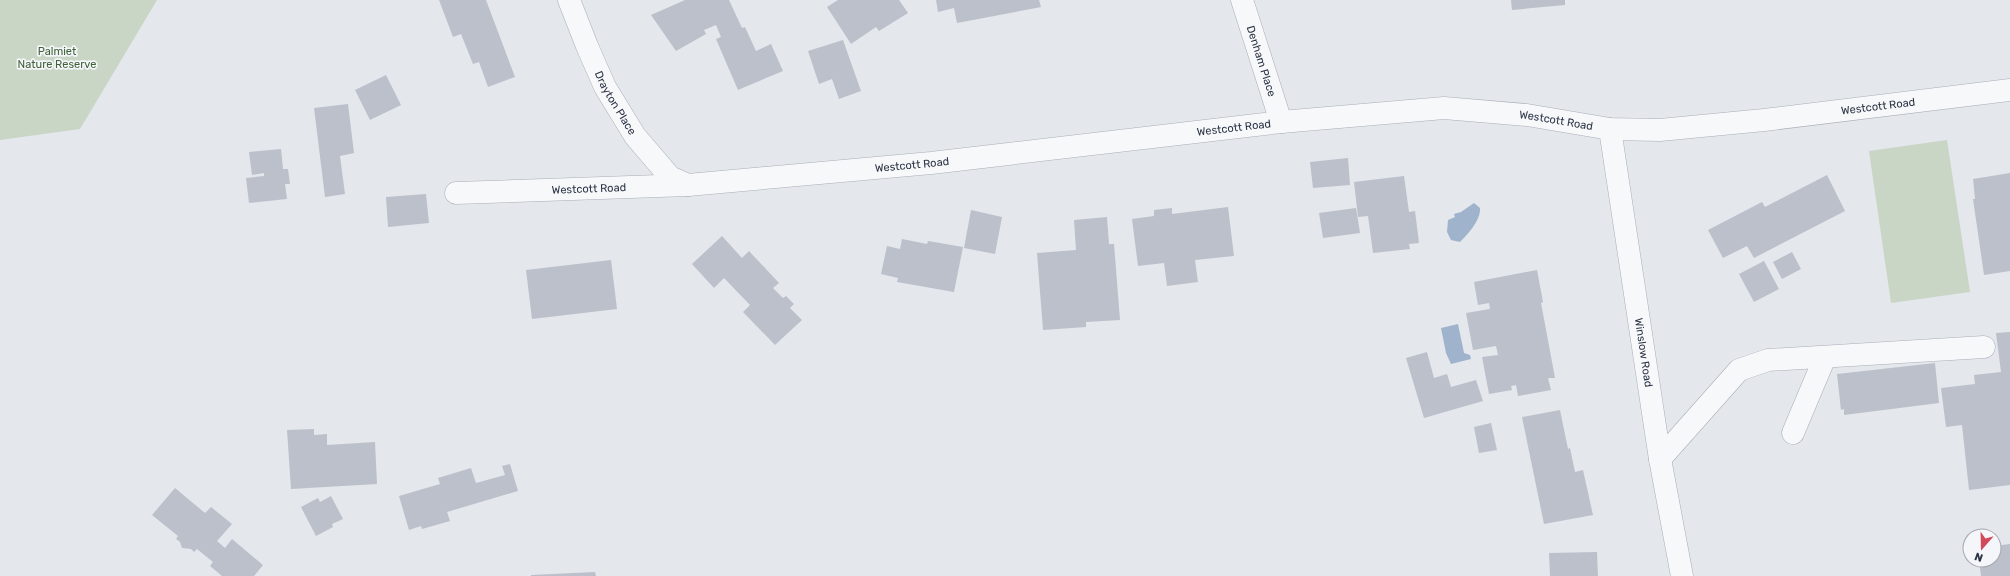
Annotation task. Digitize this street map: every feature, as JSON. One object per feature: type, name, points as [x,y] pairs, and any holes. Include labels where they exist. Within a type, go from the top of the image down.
[{"type":"street","name":"Drayton Place","points":[[569,0],[605,87],[635,136],[670,177],[688,185]]},
{"type":"street","name":"Denham Place","points":[[1242,0],[1281,122]]},
{"type":"street","name":"Westcott Road","points":[[456,193],[688,185],[931,163],[1281,122],[1444,108],[1527,115],[1610,129],[1684,128],[2010,90]]},
{"type":"street","name":"Winslow Road","points":[[1610,129],[1660,459],[1682,576]]},
{"type":"street","points":[[1660,459],[1739,370],[1768,360],[1984,347]]},
{"type":"street","points":[[1793,433],[1825,357]]},
{"type":"green space","name":"Palmiet Nature Reserve","points":[[0,0],[157,0],[80,129],[0,140]]},
{"type":"green space","points":[[1947,140],[1970,292],[1891,303],[1869,151]]},
{"type":"water","points":[[1474,203],[1480,208],[1480,213],[1476,222],[1460,242],[1451,240],[1447,232],[1448,220],[1455,217],[1454,214],[1461,212]]},
{"type":"water","points":[[1458,324],[1464,353],[1470,355],[1471,359],[1451,364],[1446,353],[1441,328]]},
{"type":"building","points":[[439,0],[486,0],[515,77],[488,87],[479,62],[473,64],[461,34],[453,37]]},
{"type":"building","points":[[685,0],[729,0],[742,28],[745,27],[756,51],[771,44],[783,71],[738,90],[716,39],[721,37],[716,25],[704,30],[706,34],[676,51],[651,15]]},
{"type":"building","points":[[838,0],[899,0],[908,13],[879,31],[876,27],[851,44],[827,7]]},
{"type":"building","points":[[936,0],[1039,0],[1041,7],[957,23],[954,8],[938,12]]},
{"type":"building","points":[[1511,0],[1565,0],[1565,5],[1512,10]]},
{"type":"building","points":[[843,40],[861,91],[839,99],[832,79],[819,84],[808,51]]},
{"type":"building","points":[[386,75],[401,105],[370,120],[355,90]]},
{"type":"building","points":[[348,104],[354,153],[340,156],[345,194],[325,197],[314,108]]},
{"type":"building","points":[[281,149],[283,169],[288,169],[290,184],[285,184],[287,199],[249,203],[246,178],[264,176],[264,173],[252,175],[249,152]]},
{"type":"building","points":[[1348,158],[1350,185],[1313,188],[1310,162]]},
{"type":"building","points":[[2010,173],[2010,271],[1984,275],[1973,199],[1975,199],[1973,179]]},
{"type":"building","points":[[1827,175],[1845,211],[1754,258],[1747,246],[1723,258],[1708,230],[1762,202],[1765,207]]},
{"type":"building","points":[[1404,176],[1409,212],[1415,211],[1419,243],[1409,244],[1410,249],[1373,253],[1368,216],[1358,217],[1354,182]]},
{"type":"building","points":[[426,194],[429,223],[388,227],[386,197]]},
{"type":"building","points":[[1228,207],[1234,256],[1195,260],[1198,282],[1167,286],[1164,263],[1138,266],[1132,219],[1154,216],[1154,210],[1172,208],[1172,214]]},
{"type":"building","points":[[1356,208],[1360,233],[1323,238],[1319,213]]},
{"type":"building","points":[[971,210],[1002,217],[995,254],[964,248]]},
{"type":"building","points":[[1107,217],[1109,244],[1114,244],[1120,320],[1086,322],[1086,327],[1043,330],[1037,253],[1076,250],[1074,220]]},
{"type":"building","points":[[722,236],[742,258],[749,251],[779,283],[773,288],[783,298],[786,296],[794,304],[790,308],[802,320],[775,345],[743,312],[750,305],[724,278],[714,288],[692,264]]},
{"type":"building","points":[[902,239],[927,244],[928,241],[963,247],[954,292],[897,282],[898,278],[881,274],[887,246],[900,249]]},
{"type":"building","points":[[1792,252],[1801,269],[1782,279],[1773,262]]},
{"type":"building","points":[[611,260],[617,309],[532,319],[526,270]]},
{"type":"building","points":[[1764,261],[1779,289],[1754,302],[1739,274]]},
{"type":"building","points":[[1537,270],[1543,302],[1541,303],[1555,378],[1548,378],[1551,390],[1518,396],[1516,385],[1511,386],[1512,390],[1489,394],[1482,357],[1498,355],[1496,346],[1473,350],[1466,313],[1490,309],[1489,303],[1478,305],[1474,282]]},
{"type":"building","points":[[2010,332],[2010,485],[1969,490],[1962,425],[1946,427],[1941,388],[1975,384],[1974,375],[2001,372],[1996,333]]},
{"type":"building","points":[[1427,352],[1434,378],[1447,374],[1451,387],[1476,380],[1483,401],[1424,418],[1406,358]]},
{"type":"building","points":[[1935,363],[1939,403],[1844,415],[1844,409],[1841,410],[1837,374]]},
{"type":"building","points":[[1560,410],[1568,449],[1570,448],[1575,472],[1583,470],[1593,515],[1544,524],[1522,417]]},
{"type":"building","points":[[1491,423],[1497,450],[1479,453],[1474,427]]},
{"type":"building","points":[[314,429],[314,435],[327,434],[327,445],[375,442],[377,484],[291,489],[287,430]]},
{"type":"building","points":[[510,464],[518,491],[447,512],[450,521],[422,529],[421,526],[409,530],[399,496],[440,484],[438,478],[471,468],[476,483],[505,475],[502,466]]},
{"type":"building","points":[[175,488],[205,513],[211,507],[232,524],[217,541],[225,548],[232,539],[263,565],[254,576],[222,576],[210,566],[213,562],[197,549],[194,552],[191,549],[182,548],[180,542],[176,539],[178,536],[152,515]]},
{"type":"building","points":[[331,496],[343,519],[332,524],[333,527],[316,536],[301,507],[318,498],[320,502]]},
{"type":"building","points":[[2010,544],[2010,576],[1981,576],[1980,568],[2002,568],[2002,545]]},
{"type":"building","points":[[1597,552],[1598,576],[1550,576],[1549,553]]},
{"type":"building","points":[[595,572],[596,576],[531,576],[531,575]]}]
